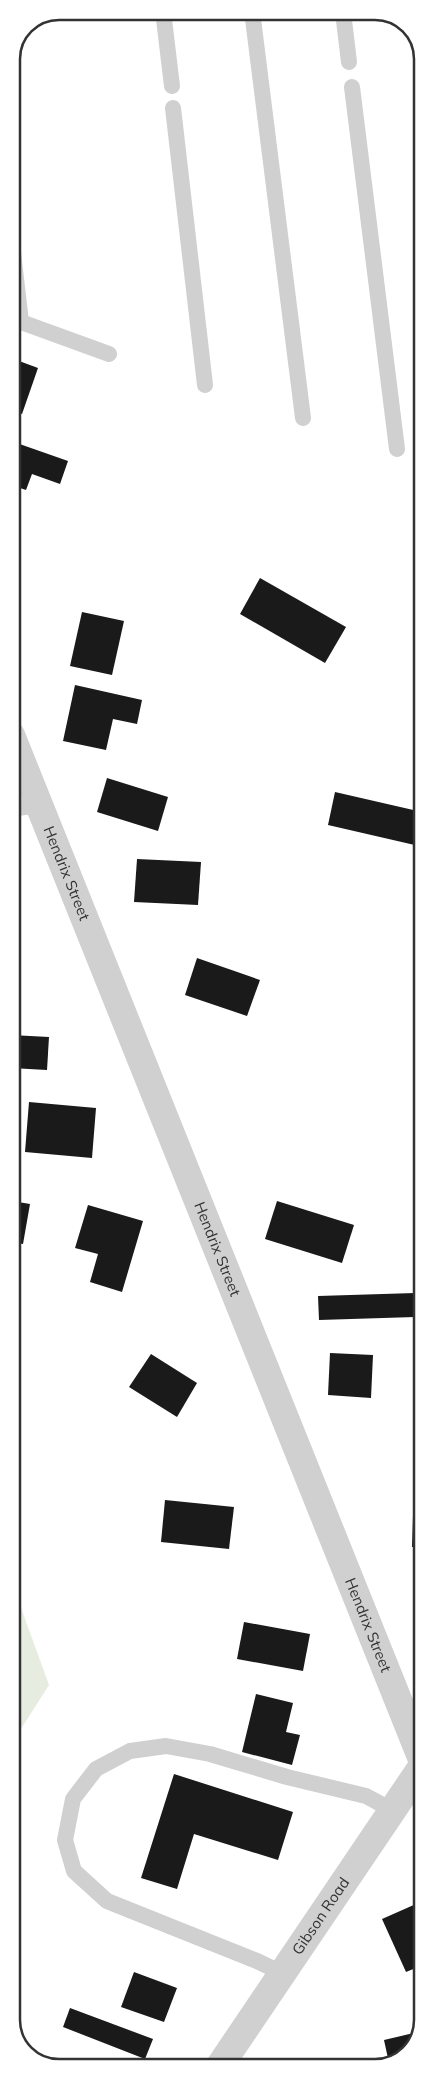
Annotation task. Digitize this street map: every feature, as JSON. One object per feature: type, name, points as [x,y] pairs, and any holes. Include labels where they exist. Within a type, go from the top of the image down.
[{"type":"street","name":"Hendrix Street","points":[[20,758],[414,1742]]},
{"type":"street","name":"Gibson Road","points":[[224,2059],[414,1777]]},
{"type":"lane","points":[[164,20],[172,86]]},
{"type":"lane","points":[[253,20],[303,418]]},
{"type":"lane","points":[[344,20],[349,62]]},
{"type":"lane","points":[[352,87],[397,448]]},
{"type":"lane","points":[[174,108],[205,385]]},
{"type":"lane","points":[[20,313],[21,322],[109,354]]},
{"type":"lane","points":[[20,808],[38,805]]},
{"type":"lane","points":[[282,1974],[257,1961],[107,1901],[74,1871],[65,1840],[73,1799],[96,1770],[130,1750],[166,1746],[210,1754],[287,1777],[366,1796],[392,1810]]},
{"type":"shaded area","points":[[20,1605],[49,1685],[20,1730]]},
{"type":"building","points":[[20,361],[38,368],[22,414],[20,413]]},
{"type":"building","points":[[20,444],[68,461],[60,484],[32,474],[26,490],[20,488]]},
{"type":"building","points":[[260,578],[346,627],[325,663],[240,614]]},
{"type":"building","points":[[82,612],[124,621],[112,675],[70,666]]},
{"type":"building","points":[[75,685],[142,700],[137,724],[113,719],[106,750],[63,741]]},
{"type":"building","points":[[107,778],[168,797],[158,831],[97,812]]},
{"type":"building","points":[[335,792],[414,810],[414,845],[328,825]]},
{"type":"building","points":[[137,859],[201,862],[198,905],[134,902]]},
{"type":"building","points":[[197,958],[260,980],[247,1016],[185,995]]},
{"type":"building","points":[[20,1035],[49,1037],[47,1070],[20,1068]]},
{"type":"building","points":[[29,1102],[96,1108],[92,1158],[25,1152]]},
{"type":"building","points":[[277,1201],[354,1225],[342,1263],[265,1239]]},
{"type":"building","points":[[20,1202],[30,1204],[23,1244],[20,1243]]},
{"type":"building","points":[[88,1205],[143,1221],[122,1292],[90,1282],[98,1254],[75,1248]]},
{"type":"building","points":[[414,1293],[414,1317],[319,1320],[318,1296]]},
{"type":"building","points":[[330,1353],[373,1355],[371,1398],[328,1395]]},
{"type":"building","points":[[151,1354],[197,1383],[177,1417],[129,1387]]},
{"type":"building","points":[[165,1500],[234,1507],[229,1549],[161,1542]]},
{"type":"building","points":[[413,1516],[414,1516],[414,1547],[412,1547]]},
{"type":"building","points":[[244,1622],[310,1634],[303,1671],[237,1659]]},
{"type":"building","points":[[256,1694],[293,1703],[286,1732],[300,1735],[292,1765],[242,1752]]},
{"type":"building","points":[[174,1774],[293,1812],[278,1860],[194,1834],[177,1889],[141,1878]]},
{"type":"building","points":[[414,1905],[414,1969],[406,1972],[382,1919]]},
{"type":"building","points":[[134,1972],[177,1988],[164,2022],[121,2007]]},
{"type":"building","points":[[70,2008],[153,2039],[145,2059],[63,2027]]},
{"type":"building","points":[[411,2034],[399,2051],[388,2057],[384,2040]]}]
